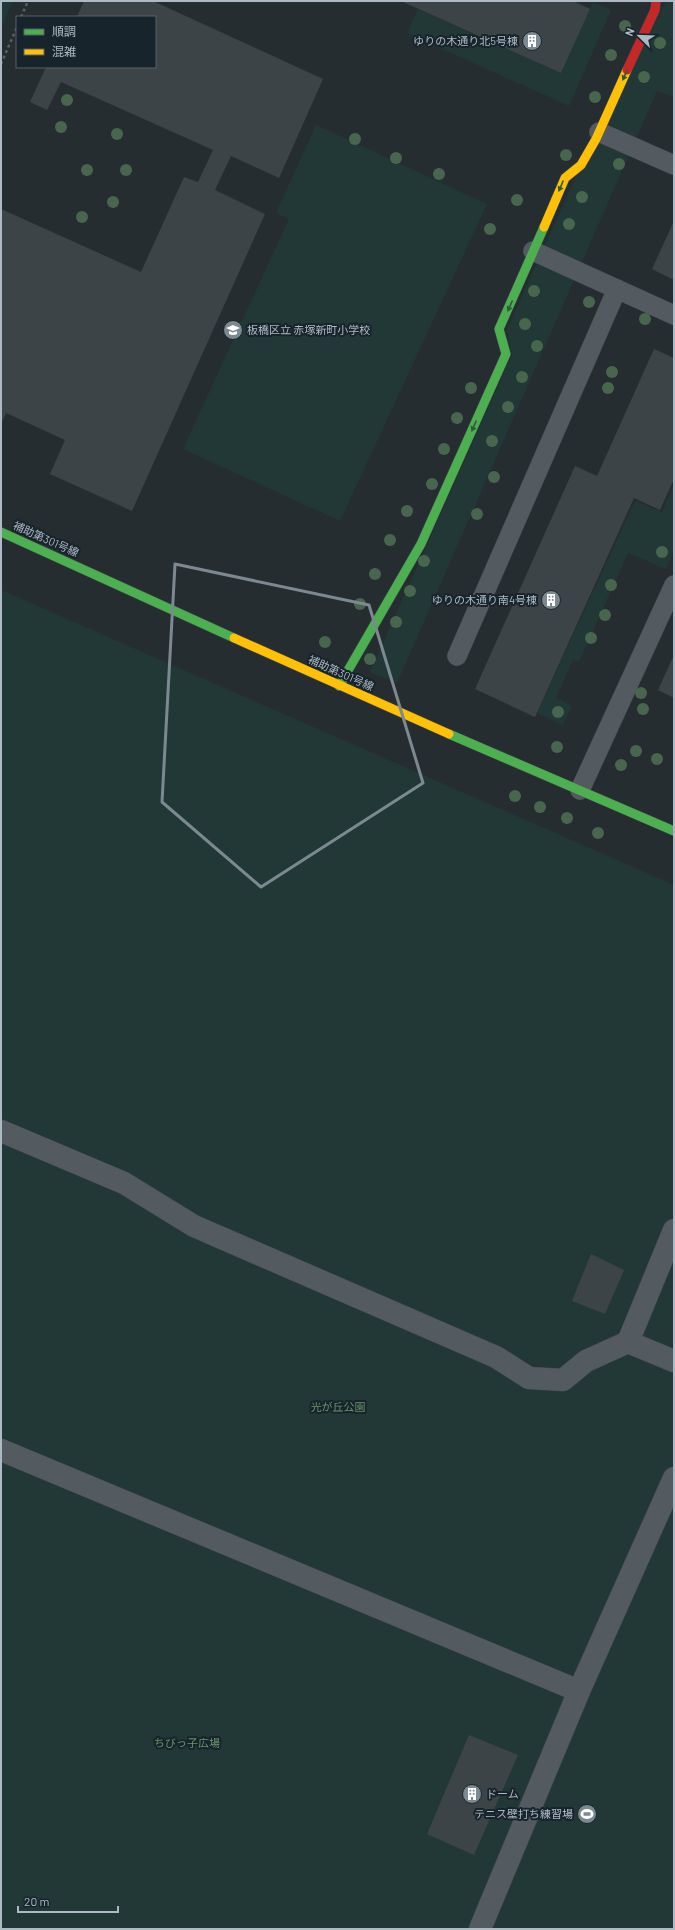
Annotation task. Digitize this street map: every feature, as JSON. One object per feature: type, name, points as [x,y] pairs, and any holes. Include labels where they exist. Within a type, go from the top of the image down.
[{"type":"street","points":[[339,686],[421,544],[506,354],[499,329],[565,178],[581,165],[599,132],[655,10],[656,1]]},
{"type":"street","name":"補助第301号線","points":[[1,532],[339,686],[674,831]]},
{"type":"street","points":[[1,1131],[124,1183],[194,1226],[496,1357],[529,1378],[563,1380],[586,1361],[628,1342],[674,1230]]},
{"type":"street","points":[[628,1342],[674,1361]]},
{"type":"street","points":[[1,1450],[578,1691]]},
{"type":"street","points":[[480,1929],[578,1691],[674,1478]]},
{"type":"lane","points":[[599,132],[674,165]]},
{"type":"lane","points":[[534,251],[674,315]]},
{"type":"lane","points":[[457,656],[617,289]]},
{"type":"lane","points":[[580,790],[674,585]]},
{"type":"path","points":[[21,16],[28,1]]},
{"type":"path","points":[[1,64],[16,29]]},
{"type":"highlighted area","points":[[175,564],[369,605],[423,783],[261,887],[162,802]]},
{"type":"green space","points":[[1,1],[13,1],[1,28]]},
{"type":"green space","points":[[666,1],[674,1],[674,97],[657,91],[397,683],[370,672],[512,355],[507,330],[572,185]]},
{"type":"green space","points":[[593,2],[611,10],[569,106],[407,33],[418,9],[561,73]]},
{"type":"green space","points":[[316,125],[487,204],[340,521],[183,449],[289,219],[276,213]]},
{"type":"green space","points":[[674,485],[674,551],[666,569],[628,553],[579,662],[573,660],[556,698],[572,706],[563,725],[537,713],[635,501],[662,512]]},
{"type":"green space","name":"光が丘公園","points":[[1,590],[674,885],[674,1929],[1,1929]]},
{"type":"building","points":[[84,1],[153,1],[323,79],[279,178],[231,156],[215,190],[265,214],[132,511],[50,474],[65,440],[6,413],[1,424],[1,209],[141,272],[184,177],[198,182],[213,150],[61,82],[47,110],[30,102],[46,68],[156,68],[156,16],[77,16]]},
{"type":"building","name":"ゆりの木通り北5号棟","points":[[401,1],[573,1],[590,9],[561,73]]},
{"type":"building","points":[[674,221],[674,280],[652,269]]},
{"type":"building","name":"ゆりの木通り南4号棟","points":[[654,349],[674,358],[674,479],[660,510],[634,498],[535,717],[475,689],[575,466],[597,476]]},
{"type":"building","points":[[674,655],[674,698],[658,690]]},
{"type":"building","points":[[591,1254],[624,1270],[605,1314],[572,1301]]},
{"type":"building","name":"ドーム","points":[[469,1735],[518,1755],[474,1855],[427,1834]]},
{"type":"traffic: fast","points":[[339,686],[421,544],[506,354],[499,329],[544,227]]},
{"type":"traffic: fast","points":[[1,532],[234,638]]},
{"type":"traffic: fast","points":[[449,734],[674,831]]},
{"type":"traffic: slow","points":[[544,227],[565,178],[581,165],[596,139],[627,70]]},
{"type":"traffic: slow","points":[[234,638],[449,734]]},
{"type":"traffic: jam","points":[[627,70],[655,10],[656,1]]},
{"type":"place","name":"ゆりの木通り北5号棟","points":[[532,41]]},
{"type":"place","name":"板橋区立 赤塚新町小学校","points":[[233,330]]},
{"type":"place","name":"ゆりの木通り南4号棟","points":[[551,600]]},
{"type":"place","name":"ドーム","points":[[472,1794]]},
{"type":"place","name":"テニス壁打ち練習場","points":[[587,1814]]},
{"type":"park label","name":"ちびっ子広場","points":[[187,1743]]}]
